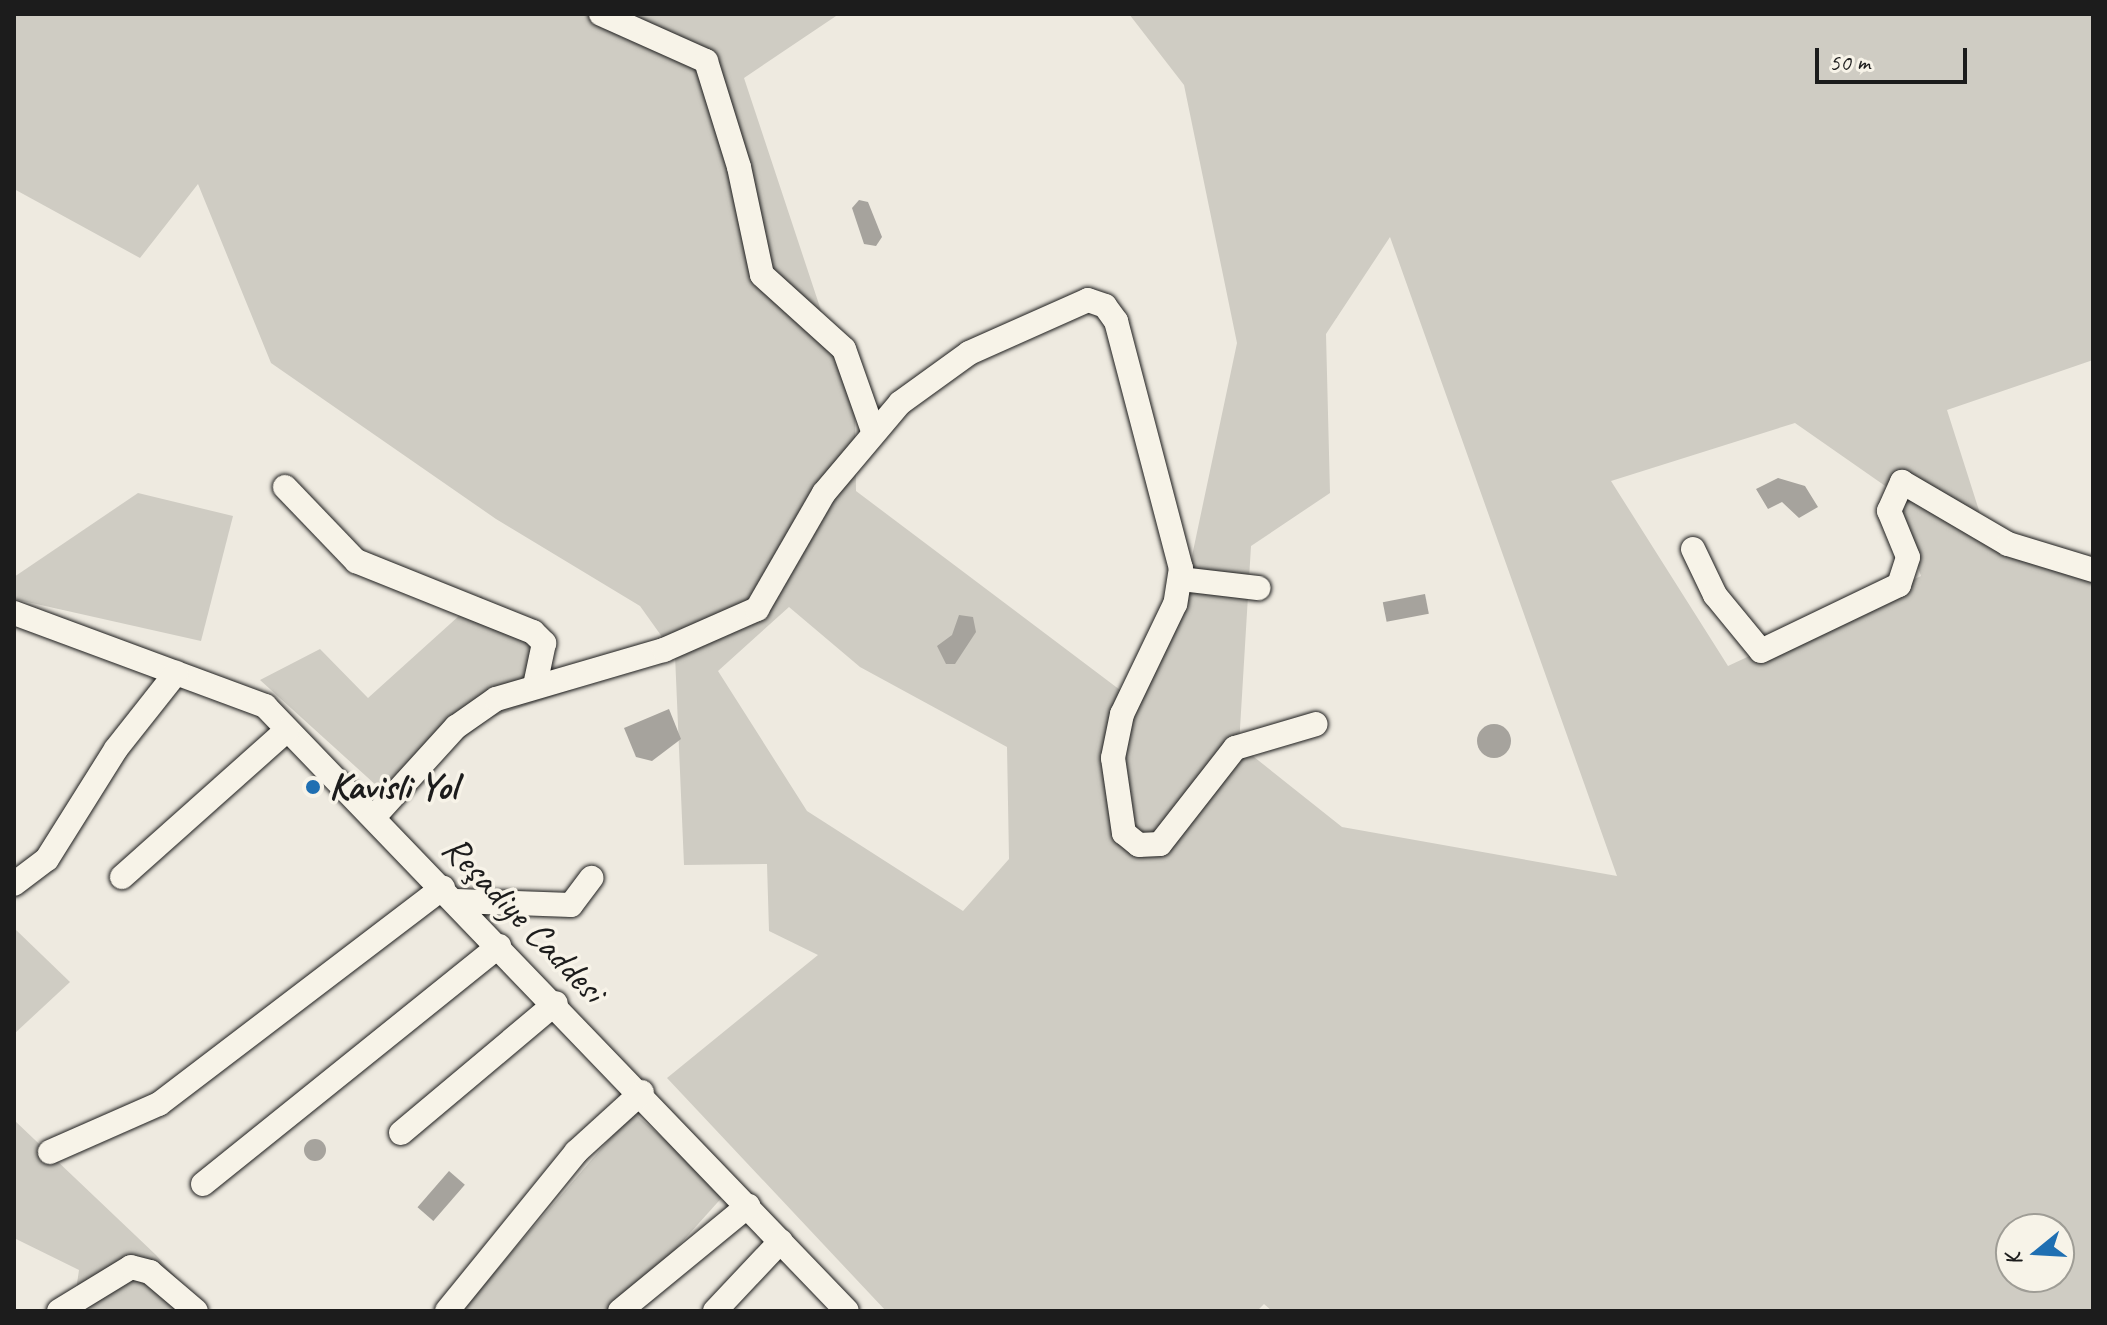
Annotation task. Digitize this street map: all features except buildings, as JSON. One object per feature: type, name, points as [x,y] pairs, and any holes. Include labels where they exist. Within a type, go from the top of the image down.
[{"type":"street","points":[[601,14],[706,61],[739,167],[762,275],[844,349],[873,431]]},
{"type":"street","points":[[374,817],[456,727],[536,682],[664,650],[757,609],[824,493],[873,431],[920,386],[969,353],[1076,302],[1098,302],[1116,321],[1181,579],[1122,714],[1113,758],[1121,821],[1131,841],[1160,844],[1235,748],[1316,724]]},
{"type":"street","points":[[1693,549],[1715,595],[1761,651],[1899,585],[1908,557],[1889,511],[1902,482],[2008,544],[2093,570]]},
{"type":"street","points":[[285,487],[356,561],[533,632],[544,643],[536,682]]},
{"type":"street","points":[[1181,579],[1258,588]]},
{"type":"street","name":"Reşadiye Caddesi","points":[[14,613],[265,706],[642,1092],[847,1311]]},
{"type":"street","points":[[14,884],[47,859],[116,749],[176,673]]},
{"type":"street","points":[[122,877],[287,730]]},
{"type":"street","points":[[50,1152],[159,1104],[450,895],[571,905],[591,878]]},
{"type":"street","points":[[203,1184],[499,946]]},
{"type":"street","points":[[401,1133],[556,1003]]},
{"type":"street","points":[[447,1311],[576,1152],[642,1092]]},
{"type":"street","points":[[620,1311],[748,1206]]},
{"type":"street","points":[[715,1311],[781,1241]]},
{"type":"street","points":[[59,1311],[131,1267],[150,1272],[196,1311]]},
{"type":"shaded area","points":[[14,14],[839,14],[744,78],[855,413],[856,491],[1136,702],[1188,575],[1237,343],[1184,85],[1129,14],[2093,14],[2093,360],[1947,410],[1983,523],[2093,560],[2093,1311],[1272,1311],[1264,1304],[1257,1311],[886,1311],[667,1078],[818,955],[769,931],[767,864],[684,865],[675,655],[640,606],[496,519],[271,363],[198,184],[140,258],[14,189]],"holes":[[[1390,237],[1617,876],[1342,827],[1239,745],[1251,546],[1330,493],[1326,334]],[[1795,423],[1891,490],[1921,576],[1728,666],[1611,481]],[[789,607],[860,667],[1007,747],[1009,859],[963,911],[807,811],[718,671]]]},
{"type":"shaded area","points":[[859,200],[868,202],[882,237],[876,246],[864,244],[852,208]]},
{"type":"shaded area","points":[[1778,478],[1805,486],[1818,507],[1799,518],[1782,502],[1768,509],[1756,489]]},
{"type":"shaded area","points":[[138,493],[233,516],[201,641],[14,599],[14,577]]},
{"type":"shaded area","points":[[1425,594],[1429,614],[1387,622],[1383,602]]},
{"type":"shaded area","points":[[481,596],[572,690],[490,718],[388,796],[260,680],[320,649],[368,698]]},
{"type":"shaded area","points":[[959,615],[973,617],[976,632],[955,664],[946,664],[937,646],[952,635]]},
{"type":"shaded area","points":[[669,709],[681,739],[652,761],[636,757],[624,728]]},
{"type":"shaded area","points":[[1494,724],[1506,729],[1511,741],[1506,753],[1494,758],[1482,753],[1477,741],[1482,729]]},
{"type":"shaded area","points":[[14,928],[70,982],[14,1034]]},
{"type":"shaded area","points":[[633,1112],[726,1193],[620,1311],[461,1311]]},
{"type":"shaded area","points":[[14,1120],[156,1255],[206,1311],[73,1311],[79,1270],[14,1238]]},
{"type":"shaded area","points":[[311,1139],[319,1139],[326,1150],[319,1161],[311,1161],[304,1154],[304,1146]]},
{"type":"shaded area","points":[[449,1171],[465,1185],[433,1221],[418,1207]]},
{"type":"place","name":"Kavisli Yol","points":[[313,787]]}]
